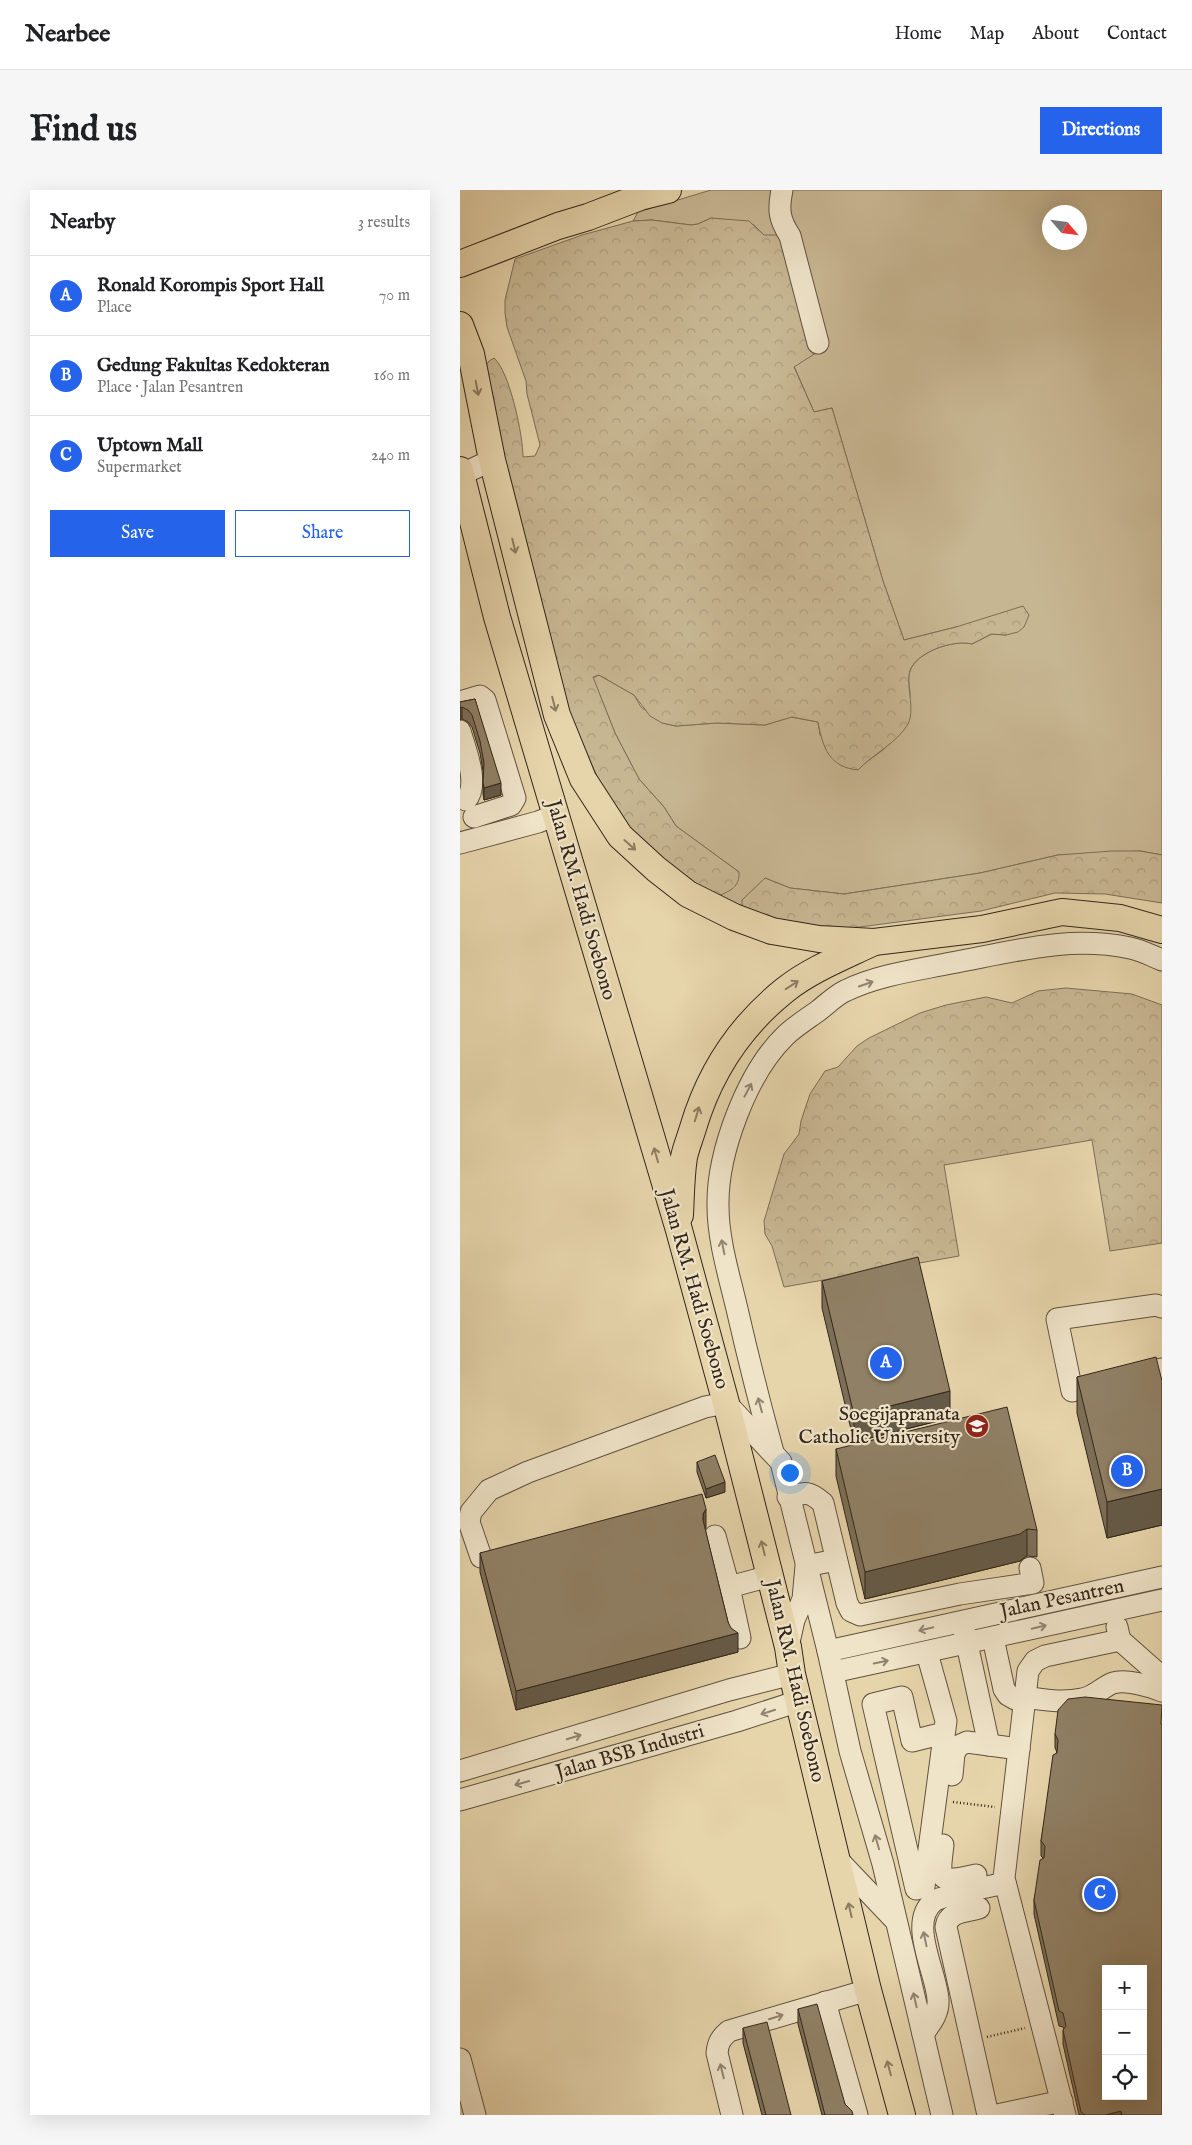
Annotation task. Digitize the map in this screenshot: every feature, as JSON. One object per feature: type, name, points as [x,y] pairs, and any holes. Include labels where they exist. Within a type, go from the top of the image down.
[{"type":"main road","points":[[460,264],[558,226],[588,217],[640,197],[668,190]]},
{"type":"main road","name":"Jalan RM. Hadi Soebono","points":[[461,327],[471,354],[492,460],[557,715],[582,780],[620,836],[656,868],[688,894],[734,917],[772,931],[819,939],[874,942],[982,929],[1062,912],[1120,918],[1162,930]]},
{"type":"main road","name":"Jalan RM. Hadi Soebono","points":[[460,473],[497,617],[679,1230],[726,1402],[788,1648],[792,1674],[868,1990],[902,2115]]},
{"type":"main road","points":[[679,1230],[684,1156],[700,1102],[719,1065],[756,1016],[785,989],[820,968],[874,942]]},
{"type":"street","points":[[782,190],[780,204],[781,221],[793,245],[818,343]]},
{"type":"street","points":[[460,473],[492,460]]},
{"type":"street","points":[[460,702],[480,696],[483,698],[515,801],[512,805],[467,806]]},
{"type":"street","points":[[460,731],[469,760],[472,787],[467,806],[470,840],[538,822],[556,815]]},
{"type":"street","points":[[469,760],[501,753]]},
{"type":"street","points":[[773,1452],[748,1362],[729,1278],[718,1206],[722,1166],[741,1104],[767,1059],[785,1036],[844,991],[881,978],[931,967],[1049,944],[1089,942],[1132,948],[1162,960]]},
{"type":"street","points":[[1162,1307],[1156,1305],[1057,1319],[1072,1391],[1162,1369]]},
{"type":"street","points":[[481,1557],[469,1522],[471,1512],[489,1490],[528,1472],[705,1407],[726,1402],[760,1442],[773,1452],[781,1462],[788,1497],[828,1651],[850,1751],[883,1864],[942,2115]]},
{"type":"street","points":[[788,1497],[806,1492],[823,1503],[846,1603],[851,1611],[860,1615],[960,1594],[1033,1584],[1030,1568]]},
{"type":"street","points":[[715,1536],[740,1638]]},
{"type":"street","points":[[806,1566],[836,1560]]},
{"type":"street","points":[[788,1648],[794,1620],[803,1598],[806,1566]]},
{"type":"street","points":[[729,1587],[770,1576]]},
{"type":"street","name":"Jalan Pesantren","points":[[833,1672],[993,1638],[1111,1600],[1162,1578]]},
{"type":"street","points":[[1111,1600],[1120,1640],[1162,1677]]},
{"type":"street","name":"Jalan Pesantren","points":[[828,1651],[962,1620],[1111,1600],[1162,1600]]},
{"type":"street","points":[[962,1620],[989,1745]]},
{"type":"street","points":[[993,1638],[1004,1689],[1008,1695],[1057,1702],[1083,1699],[1100,1692],[1113,1683],[1126,1683],[1162,1691]]},
{"type":"street","points":[[997,2115],[1063,2108],[1004,1878],[1019,1749],[1020,1698],[1028,1670],[1036,1661],[1045,1656],[1120,1640]]},
{"type":"street","points":[[927,1653],[946,1721],[924,1887],[916,1889],[872,1704],[902,1697],[912,1741],[944,1733]]},
{"type":"street","name":"Jalan BSB Industri","points":[[460,1771],[729,1690],[792,1674]]},
{"type":"street","name":"Jalan BSB Industri","points":[[460,1800],[799,1701]]},
{"type":"street","points":[[609,1726],[618,1755]]},
{"type":"street","points":[[976,1875],[950,1881],[943,1878],[940,1872],[954,1754],[958,1746],[967,1742],[1019,1749]]},
{"type":"street","points":[[838,1860],[896,1921]]},
{"type":"street","points":[[923,2034],[936,2014],[938,2000],[923,1932],[922,1921],[926,1909],[936,1900],[1005,1883]]},
{"type":"street","points":[[979,1908],[952,1915],[947,1920],[946,1927],[988,2115]]},
{"type":"street","points":[[732,2115],[717,2053],[718,2043],[722,2036],[729,2031],[868,1990]]},
{"type":"street","points":[[825,2002],[857,2115]]},
{"type":"street","points":[[460,2059],[475,2115]]},
{"type":"path","points":[[971,2041],[1042,2024]]},
{"type":"green space","points":[[711,190],[1162,190],[1162,855],[1140,851],[1058,855],[980,873],[844,894],[790,888],[765,878],[742,907],[712,896],[739,872],[676,826],[664,807],[639,779],[615,733],[593,678],[599,675],[634,695],[641,707],[662,723],[676,726],[717,723],[765,725],[791,717],[818,722],[820,735],[857,770],[884,749],[892,740],[910,698],[910,671],[920,658],[936,648],[946,645],[956,643],[972,644],[992,634],[1006,635],[956,627],[904,640],[883,581],[832,408],[814,412],[794,366],[764,235],[754,225],[711,218],[691,225],[652,220],[633,221],[638,212]]},
{"type":"green space","points":[[711,218],[749,221],[764,235],[780,235],[785,243],[816,353],[794,367],[814,412],[832,408],[883,581],[904,640],[956,627],[1023,606],[1029,615],[1024,627],[1018,632],[1006,635],[991,634],[972,644],[955,644],[934,649],[917,660],[909,675],[911,713],[908,724],[898,737],[858,770],[840,765],[829,755],[822,740],[818,722],[792,717],[765,725],[717,723],[676,726],[662,723],[650,716],[634,695],[599,675],[593,677],[615,733],[639,779],[664,807],[676,826],[739,872],[736,885],[718,896],[668,867],[604,803],[596,774],[567,708],[557,674],[544,611],[531,572],[504,466],[485,367],[494,358],[500,365],[514,405],[521,435],[523,457],[535,456],[540,445],[527,394],[526,381],[507,327],[505,313],[505,300],[515,259],[582,235],[633,221],[652,220],[691,225]]},
{"type":"green space","points":[[1140,851],[1162,855],[1162,903],[1105,894],[1055,893],[981,911],[831,929],[770,922],[742,907],[742,900],[765,878],[790,888],[844,894],[980,873],[1058,855]]},
{"type":"green space","points":[[1066,988],[1132,994],[1162,1005],[1162,1243],[1110,1251],[1092,1140],[944,1165],[959,1256],[784,1287],[772,1246],[765,1234],[764,1221],[784,1154],[799,1134],[801,1121],[810,1094],[825,1071],[838,1067],[857,1046],[869,1038],[920,1013],[946,1005],[986,997],[1012,1003],[1038,991]]},
{"type":"building","points":[[475,699],[501,783],[484,788],[484,763],[480,741],[472,715],[468,710],[460,708],[460,702]]},
{"type":"building","points":[[918,1257],[950,1391],[854,1415],[822,1281]]},
{"type":"building","points":[[1156,1357],[1162,1381],[1162,1489],[1107,1502],[1077,1377]]},
{"type":"building","points":[[1007,1407],[1037,1530],[1027,1529],[1020,1534],[865,1572],[836,1449]]},
{"type":"building","points":[[715,1455],[725,1482],[706,1489],[697,1462]]},
{"type":"building","points":[[702,1494],[706,1509],[703,1514],[703,1520],[728,1622],[731,1628],[738,1633],[516,1691],[480,1553]]},
{"type":"building","points":[[1085,1697],[1162,1705],[1162,2115],[1122,2115],[1121,2111],[1105,2115],[1085,2115],[1081,2112],[1063,2030],[1066,2026],[1063,2013],[1059,2011],[1034,1900],[1040,1860],[1044,1858],[1045,1846],[1041,1841],[1053,1755],[1057,1753],[1058,1740],[1055,1734],[1058,1710],[1068,1699]]},
{"type":"building","points":[[817,2004],[845,2104],[852,2111],[853,2115],[825,2115],[798,2009]]},
{"type":"building","points":[[767,2022],[791,2115],[766,2115],[743,2028]]},
{"type":"place","name":"Ronald Korompis Sport Hall","points":[[886,1363]]},
{"type":"place","name":"Soegijapranata Catholic University","points":[[977,1426]]},
{"type":"place","name":"Gedung Fakultas Kedokteran","points":[[1127,1471]]},
{"type":"place","name":"Uptown Mall","points":[[1100,1894]]}]
